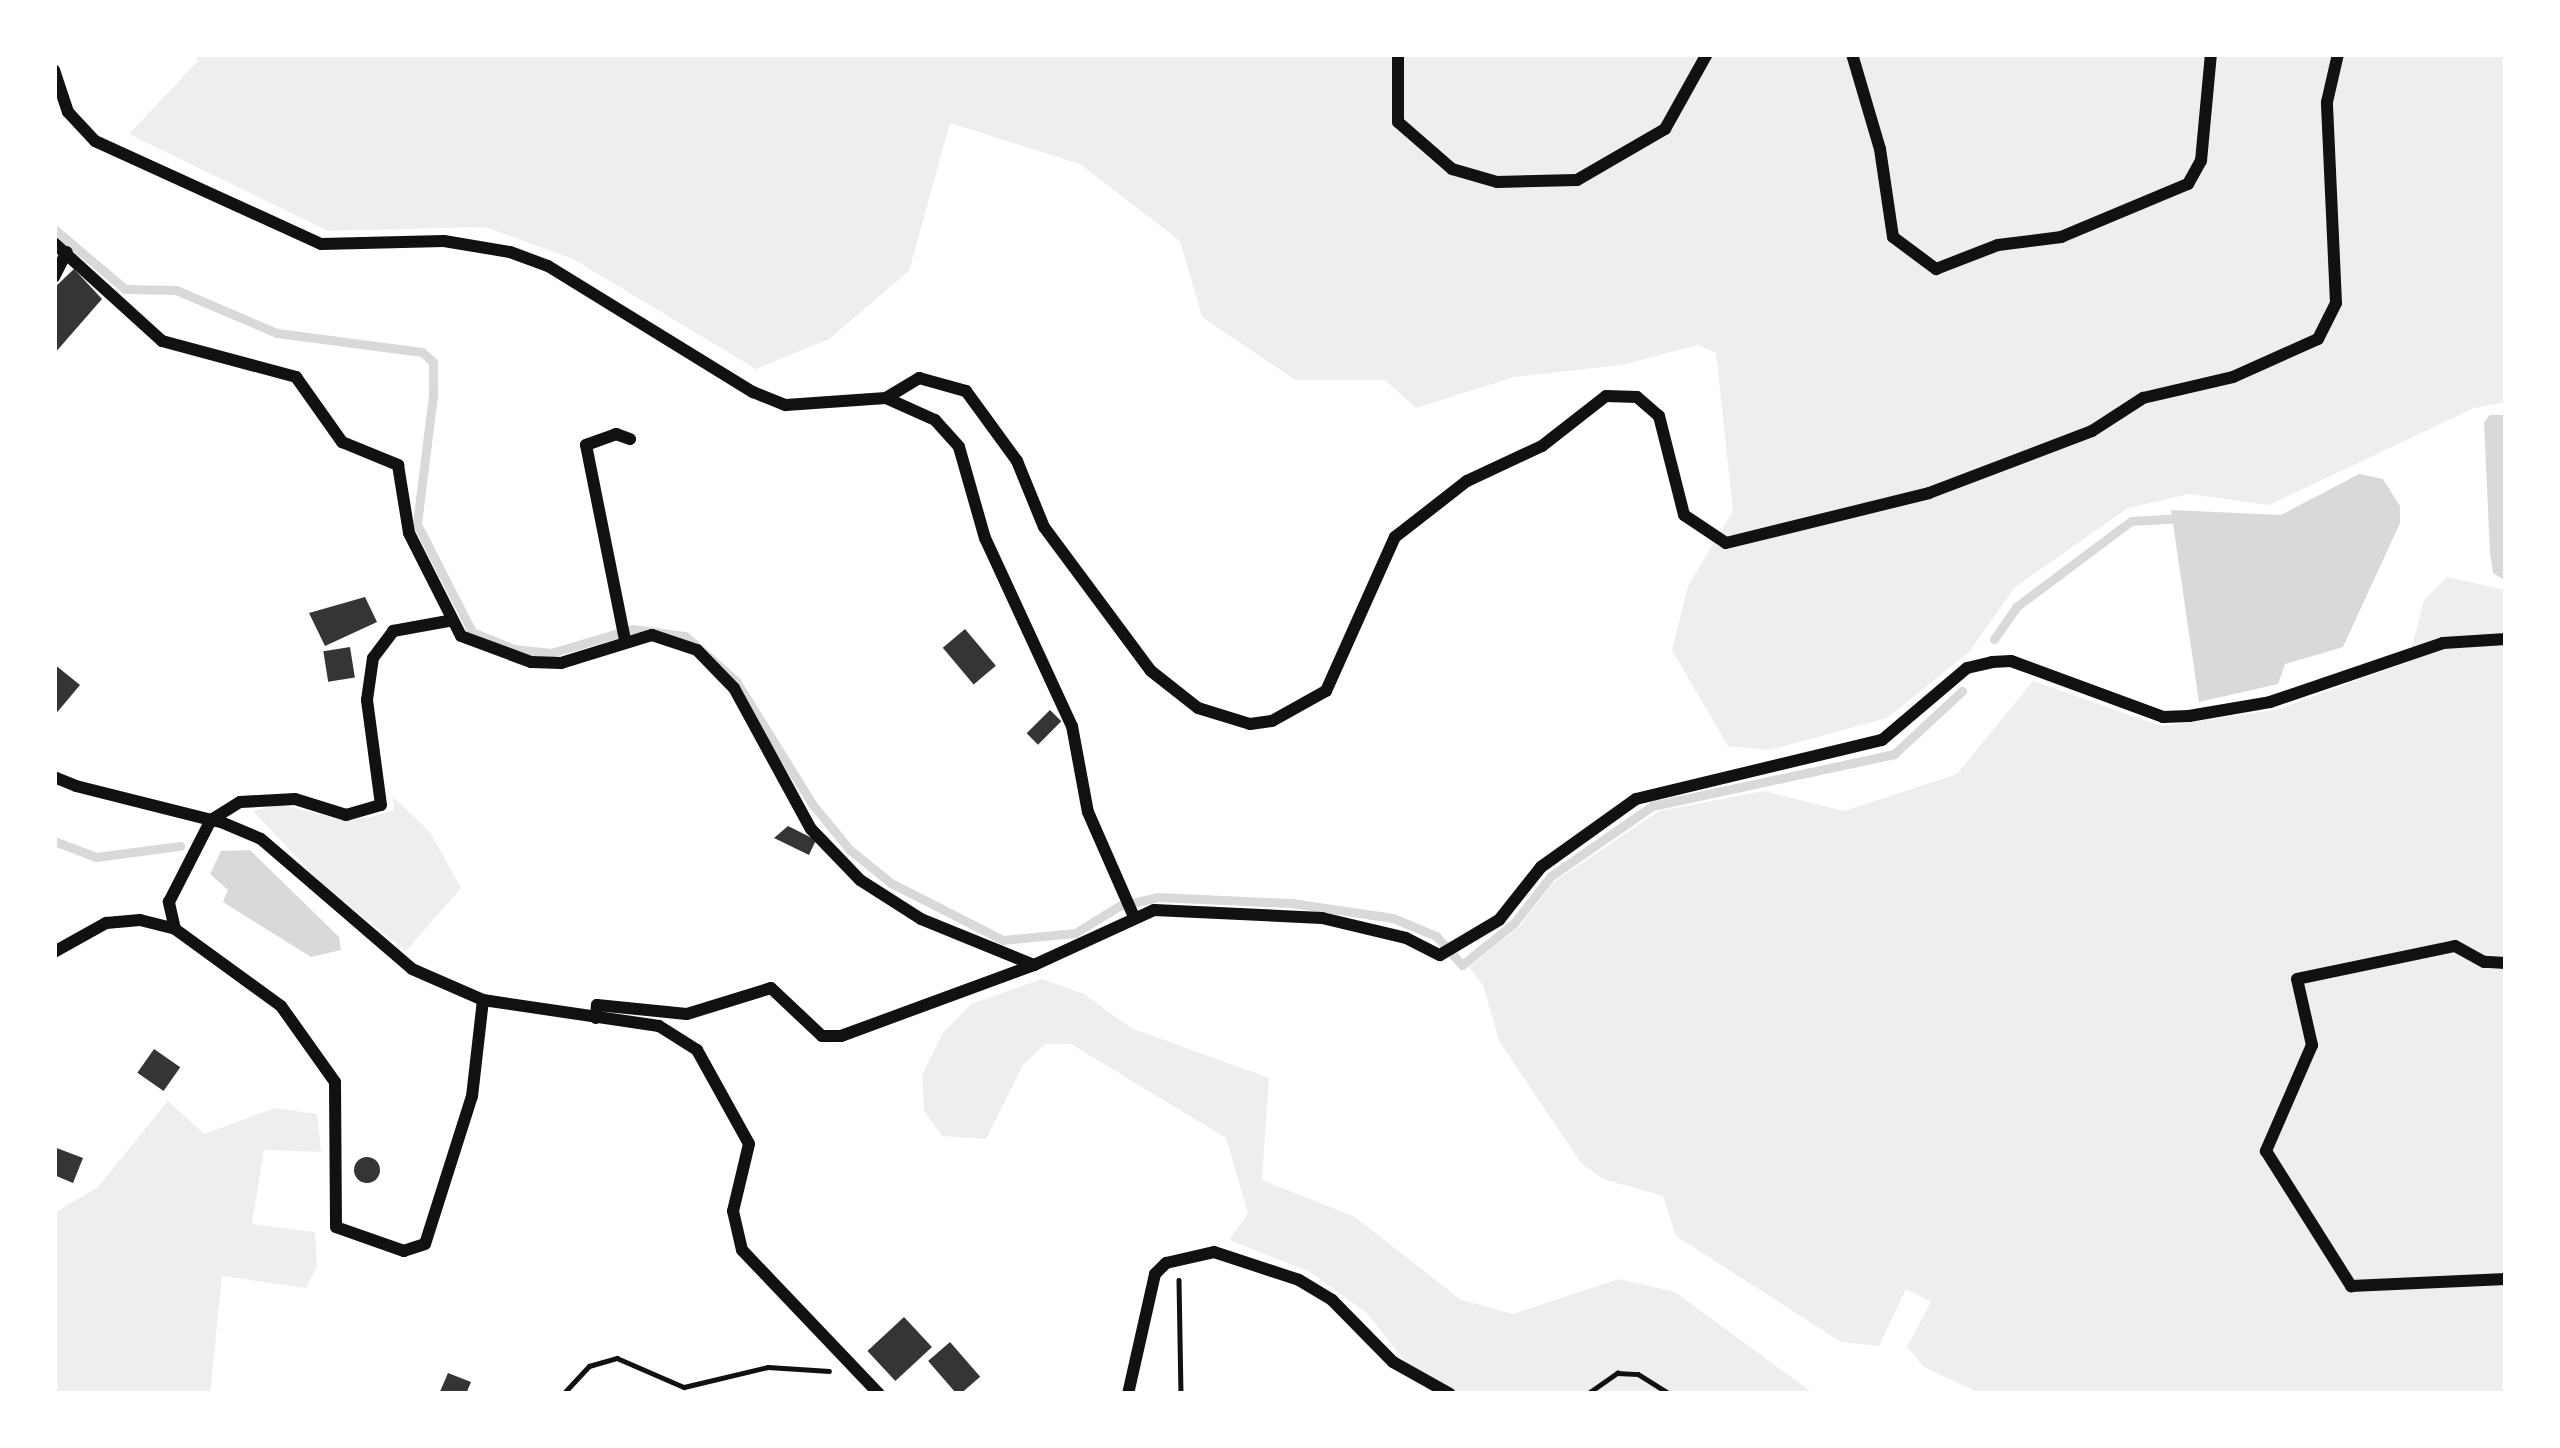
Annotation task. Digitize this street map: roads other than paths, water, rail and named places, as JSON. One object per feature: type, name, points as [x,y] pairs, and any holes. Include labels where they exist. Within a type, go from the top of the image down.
[{"type":"street","points":[[1398,54],[1398,122],[1453,169],[1497,182],[1576,180],[1665,129],[1707,54]]},
{"type":"street","points":[[1852,54],[1880,149],[1893,237],[1936,269],[1998,245],[2060,237],[2188,184],[2201,161],[2211,54]]},
{"type":"street","points":[[886,398],[919,378],[966,391],[1016,461],[1044,527],[1151,671],[1198,708],[1250,724],[1272,721],[1326,691],[1395,537],[1467,481],[1542,446],[1606,396],[1637,397],[1659,416],[1684,514],[1726,543],[1929,493],[2092,431],[2143,398],[2233,377],[2318,339],[2336,303],[2327,102],[2338,54]]},
{"type":"street","points":[[54,70],[68,112],[95,141],[321,244],[444,241],[510,252],[548,266],[753,392],[786,405],[886,398],[914,404],[958,447],[996,565],[1072,726],[1088,812],[1130,908]]},
{"type":"street","points":[[54,243],[162,340],[280,368],[311,389],[342,442],[398,465],[409,533],[448,621],[477,646],[531,662],[561,663],[623,634],[665,637],[712,663],[812,830],[860,880],[921,919],[1034,965]]},
{"type":"street","points":[[54,277],[67,252]]},
{"type":"street","points":[[623,634],[620,585],[586,445],[616,434],[630,439]]},
{"type":"street","points":[[175,929],[169,902],[211,820],[263,798],[346,814],[381,805],[370,740],[374,658],[393,631],[448,621]]},
{"type":"street","points":[[596,1018],[597,1005],[687,1015],[771,988],[822,1036],[841,1036],[1034,965],[1130,908],[1322,918],[1452,948],[1499,920],[1541,867],[1636,799],[1882,740],[1967,668],[2011,661],[2163,717],[2188,716],[2270,701],[2443,643],[2506,639]]},
{"type":"street","points":[[54,777],[261,838],[412,969],[483,1000],[659,1026],[697,1050],[749,1144],[733,1211],[742,1250],[879,1394]]},
{"type":"street","points":[[54,952],[106,923],[140,920],[175,929],[281,1006],[309,1038],[334,1082],[336,1227],[404,1251],[425,1244],[453,1171],[483,1000]]},
{"type":"street","points":[[2506,963],[2485,962],[2455,946],[2297,979],[2312,1045],[2266,1151],[2351,1286],[2506,1279]]},
{"type":"street","points":[[1128,1394],[1149,1290],[1166,1263],[1214,1252],[1299,1280],[1332,1300],[1393,1362],[1450,1394]]},
{"type":"waterway","points":[[54,229],[125,289],[176,290],[277,333],[422,352],[433,362],[433,395],[417,524],[472,632],[514,649],[551,653],[632,629],[685,636],[736,681],[813,805],[850,850],[891,883],[1003,940],[1075,933],[1119,906],[1158,897],[1291,903],[1393,918],[1436,936],[1462,965],[1514,923],[1551,876],[1652,806],[1894,754],[1962,691]]},
{"type":"waterway","points":[[1994,639],[2016,607],[2131,521],[2183,518]]},
{"type":"waterway","points":[[54,841],[96,857],[180,846]]}]
